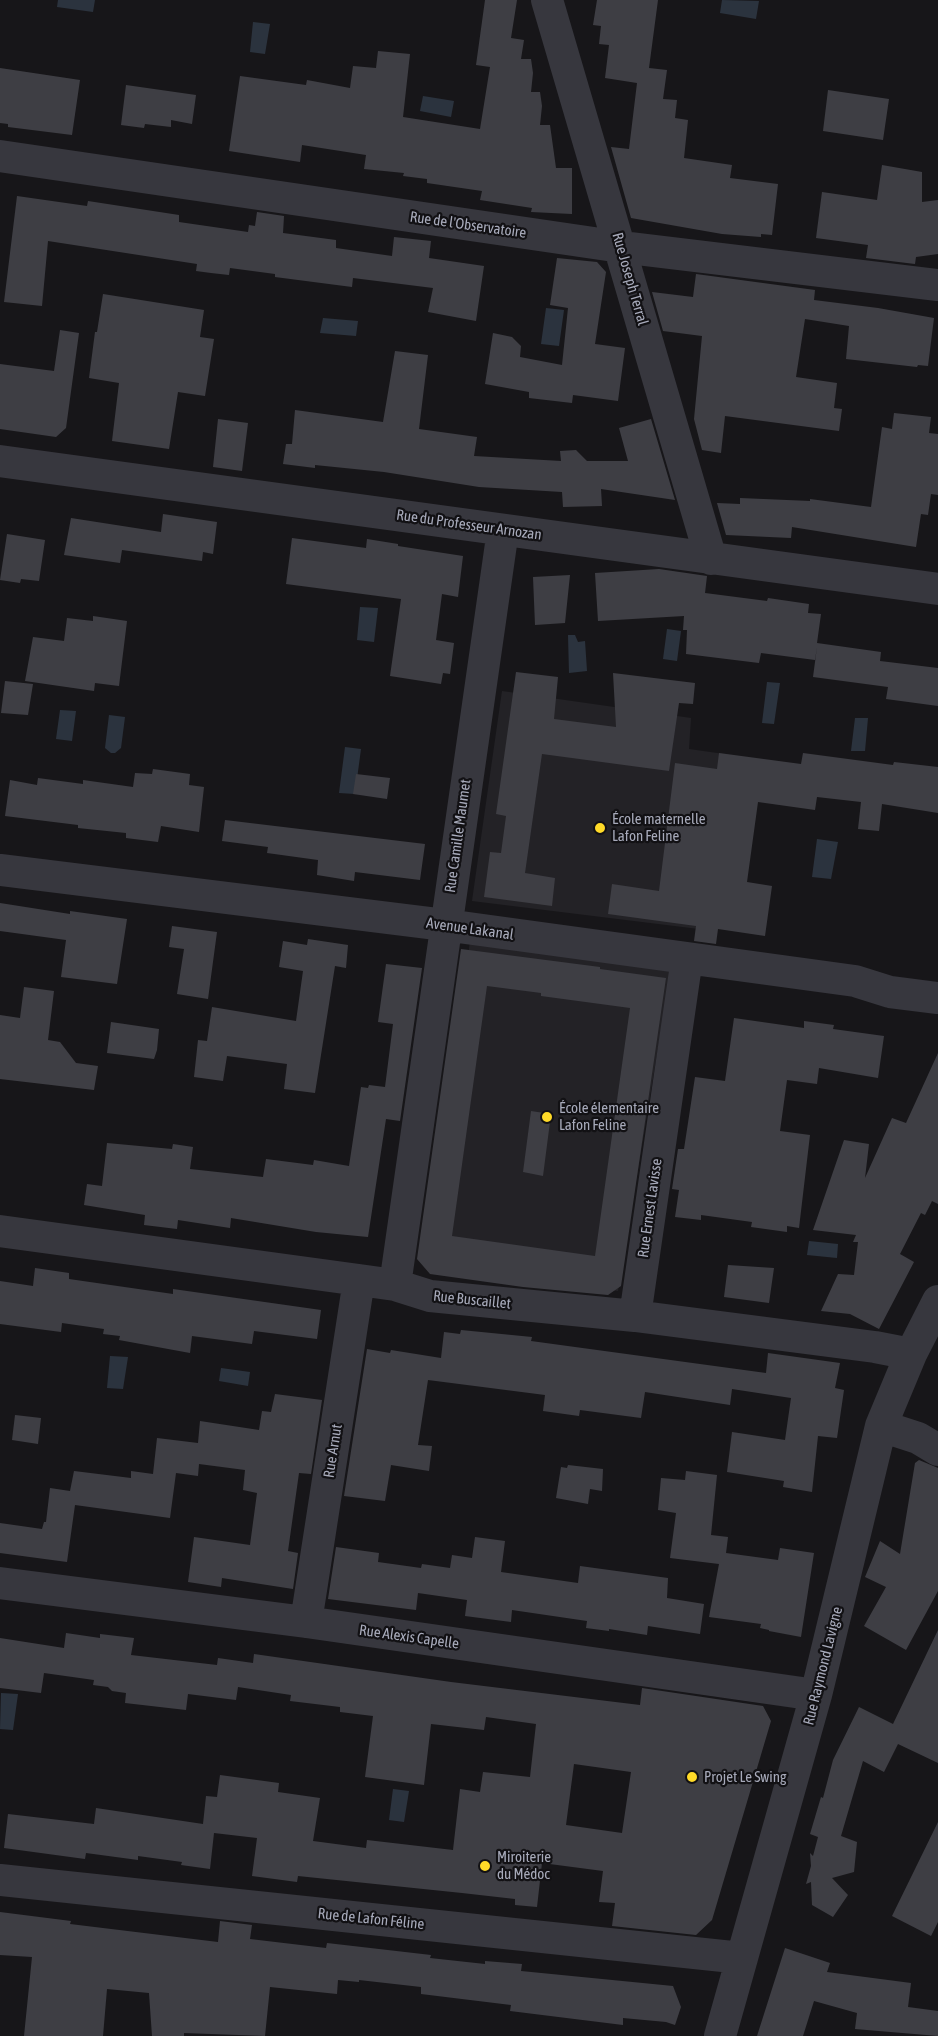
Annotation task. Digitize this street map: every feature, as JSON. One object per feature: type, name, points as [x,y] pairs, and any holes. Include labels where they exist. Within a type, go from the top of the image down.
[{"type":"street","name":"Rue Joseph Terral","points":[[547,0],[711,559]]},
{"type":"street","name":"Rue de l'Observatoire","points":[[0,156],[621,247],[938,285]]},
{"type":"street","name":"Rue du Professeur Arnozan","points":[[0,461],[938,589]]},
{"type":"street","name":"Rue Camille Maumet","points":[[395,1285],[503,530]]},
{"type":"street","name":"Avenue Lakanal","points":[[0,870],[446,925],[855,981],[890,992],[938,998]]},
{"type":"street","name":"Rue Ernest Lavisse","points":[[635,1316],[687,958]]},
{"type":"street","name":"Rue Buscaillet","points":[[0,1231],[395,1285],[430,1296],[635,1316],[875,1347],[911,1354]]},
{"type":"street","name":"Rue Arnut","points":[[306,1622],[359,1280]]},
{"type":"street","name":"Rue Raymond Lavigne","points":[[720,2036],[816,1695],[881,1426],[911,1354],[938,1301]]},
{"type":"street","points":[[881,1426],[918,1438],[938,1450]]},
{"type":"street","name":"Rue Alexis Capelle","points":[[0,1583],[306,1622],[816,1695]]},
{"type":"street","name":"Rue de Lafon Féline","points":[[0,1880],[742,1958]]},
{"type":"shaded area","name":"École maternelle Lafon Feline","points":[[502,691],[691,718],[689,749],[724,754],[707,930],[472,901]]},
{"type":"shaded area","name":"École élementaire Lafon Feline","points":[[470,941],[671,969],[618,1291],[427,1265]]},
{"type":"water","points":[[58,0],[95,0],[93,12],[57,7]]},
{"type":"water","points":[[722,0],[759,1],[756,19],[720,13]]},
{"type":"water","points":[[253,22],[270,24],[265,54],[250,52]]},
{"type":"water","points":[[423,96],[454,101],[451,117],[420,111]]},
{"type":"water","points":[[546,308],[564,310],[559,346],[541,344]]},
{"type":"water","points":[[323,318],[358,321],[356,336],[320,333]]},
{"type":"water","points":[[360,607],[378,608],[374,642],[357,640]]},
{"type":"water","points":[[667,629],[681,631],[677,661],[663,659]]},
{"type":"water","points":[[568,635],[575,635],[578,642],[585,641],[587,671],[569,673]]},
{"type":"water","points":[[767,682],[780,683],[774,724],[762,723]]},
{"type":"water","points":[[60,710],[76,711],[72,741],[56,739]]},
{"type":"water","points":[[109,715],[125,717],[121,748],[115,753],[105,748]]},
{"type":"water","points":[[855,718],[868,718],[865,751],[851,751]]},
{"type":"water","points":[[345,747],[361,749],[355,794],[339,793]]},
{"type":"water","points":[[817,839],[838,842],[831,879],[812,877]]},
{"type":"water","points":[[809,1241],[838,1244],[837,1258],[807,1255]]},
{"type":"water","points":[[110,1356],[128,1357],[123,1389],[107,1388]]},
{"type":"water","points":[[221,1368],[250,1372],[248,1386],[219,1381]]},
{"type":"water","points":[[1,1693],[18,1694],[13,1730],[0,1729]]},
{"type":"water","points":[[393,1789],[409,1791],[404,1822],[389,1820]]},
{"type":"building","points":[[485,0],[517,0],[511,38],[524,40],[521,59],[531,59],[533,73],[531,92],[540,92],[542,106],[540,125],[550,125],[556,168],[572,168],[572,214],[531,212],[532,208],[480,200],[482,191],[427,183],[427,179],[403,176],[404,173],[364,169],[366,155],[302,145],[300,162],[229,151],[240,76],[306,85],[307,80],[350,88],[353,66],[376,68],[378,51],[410,54],[403,117],[480,129],[490,67],[476,65]]},
{"type":"building","points":[[597,0],[658,0],[649,68],[667,70],[663,99],[677,100],[675,118],[688,120],[684,158],[732,165],[730,178],[778,184],[772,235],[761,234],[761,237],[722,234],[631,218],[611,147],[629,149],[637,83],[605,78],[609,45],[599,44],[601,26],[593,25]]},
{"type":"building","points":[[0,68],[80,80],[72,135],[8,127],[8,124],[0,123]]},
{"type":"building","points":[[126,85],[196,95],[192,124],[171,120],[171,127],[145,124],[144,128],[121,125]]},
{"type":"building","points":[[828,90],[889,99],[883,140],[823,131]]},
{"type":"building","points":[[882,165],[922,172],[922,202],[938,200],[938,254],[916,257],[915,264],[866,258],[868,245],[816,238],[822,192],[877,200]]},
{"type":"building","points":[[17,196],[87,206],[88,201],[179,215],[179,222],[248,232],[249,225],[255,226],[257,212],[284,216],[283,233],[336,240],[336,248],[392,256],[394,237],[431,241],[429,258],[484,266],[476,321],[428,312],[433,288],[353,278],[352,287],[275,277],[275,274],[230,268],[229,275],[211,273],[196,271],[197,264],[48,241],[42,306],[4,302]]},
{"type":"building","points":[[557,258],[597,262],[606,272],[595,344],[625,348],[618,401],[573,395],[572,403],[529,398],[529,392],[485,384],[493,333],[512,337],[521,346],[520,357],[562,365],[568,308],[550,305]]},
{"type":"building","points":[[696,274],[815,290],[814,300],[934,318],[928,366],[918,365],[917,367],[846,359],[849,326],[805,319],[796,377],[837,383],[834,408],[842,409],[839,431],[725,416],[721,453],[702,450],[694,419],[702,336],[663,331],[652,292],[693,297]]},
{"type":"building","points":[[103,294],[204,310],[200,337],[214,339],[205,396],[178,392],[169,449],[112,441],[119,383],[89,378]]},
{"type":"building","points":[[60,330],[79,333],[66,428],[56,437],[0,429],[0,364],[54,371]]},
{"type":"building","points":[[395,351],[428,355],[419,429],[477,437],[474,456],[561,461],[560,451],[576,450],[587,461],[628,461],[619,428],[651,419],[675,500],[601,489],[602,506],[563,507],[562,492],[479,487],[384,472],[283,464],[286,444],[292,444],[295,410],[383,422]]},
{"type":"building","points":[[894,413],[931,417],[929,433],[938,434],[938,495],[931,494],[928,515],[921,514],[916,547],[792,527],[791,538],[726,535],[717,503],[740,504],[740,498],[810,501],[810,499],[871,507],[882,427],[892,429]]},
{"type":"building","points":[[218,419],[248,423],[242,471],[213,467]]},
{"type":"building","points":[[163,514],[217,522],[213,554],[203,552],[202,561],[122,550],[120,563],[64,555],[71,518],[161,532]]},
{"type":"building","points":[[7,534],[45,540],[39,581],[21,579],[20,583],[0,580]]},
{"type":"building","points":[[292,538],[366,548],[367,539],[463,556],[458,597],[442,594],[436,640],[454,643],[450,674],[443,673],[441,684],[390,676],[401,599],[286,584]]},
{"type":"building","points":[[659,569],[707,576],[705,593],[809,604],[808,613],[821,614],[817,643],[881,652],[880,661],[938,668],[938,706],[886,699],[888,687],[813,677],[817,647],[815,660],[761,653],[759,663],[686,654],[687,630],[683,630],[684,616],[598,621],[595,573]]},
{"type":"building","points":[[570,575],[565,623],[535,625],[533,577]]},
{"type":"building","points":[[93,616],[127,621],[119,686],[95,683],[94,691],[25,681],[33,637],[64,641],[67,618],[93,621]]},
{"type":"building","points":[[516,672],[558,677],[554,719],[616,727],[613,673],[695,683],[693,704],[679,703],[669,771],[542,754],[525,873],[555,878],[552,906],[484,897],[490,852],[501,853],[506,816],[496,814]]},
{"type":"building","points":[[5,681],[33,684],[28,715],[1,713]]},
{"type":"building","points":[[719,753],[801,764],[803,753],[893,765],[894,762],[938,767],[938,813],[882,804],[879,831],[858,829],[861,802],[817,797],[815,810],[758,802],[747,882],[772,886],[765,936],[718,929],[716,944],[694,941],[696,926],[608,914],[612,884],[659,891],[675,763],[717,769]]},
{"type":"building","points":[[153,769],[190,774],[189,785],[204,787],[199,832],[161,826],[158,842],[126,838],[126,833],[5,816],[10,780],[37,785],[38,778],[83,784],[83,780],[133,787],[135,773],[152,774]]},
{"type":"building","points":[[356,774],[390,778],[387,799],[353,794]]},
{"type":"building","points":[[225,820],[425,844],[420,880],[355,872],[354,881],[317,875],[318,860],[267,853],[268,847],[222,841]]},
{"type":"building","points":[[0,903],[70,914],[70,911],[127,919],[117,984],[61,977],[66,940],[0,931]]},
{"type":"building","points":[[172,926],[217,932],[208,999],[177,994],[184,949],[169,947]]},
{"type":"building","points":[[308,939],[348,945],[346,968],[335,966],[315,1093],[284,1089],[287,1064],[227,1056],[223,1081],[194,1077],[198,1040],[207,1041],[212,1007],[296,1021],[303,971],[279,967],[283,941],[307,945]]},
{"type":"building","points":[[461,949],[666,978],[621,1286],[608,1295],[523,1287],[430,1274],[417,1259]],"holes":[[[487,986],[541,993],[541,996],[630,1008],[595,1256],[452,1236]]]},
{"type":"building","points":[[386,964],[422,968],[400,1121],[386,1119],[368,1237],[316,1232],[231,1218],[230,1228],[178,1220],[177,1229],[144,1225],[145,1215],[84,1205],[87,1184],[102,1186],[107,1143],[172,1149],[173,1144],[193,1147],[190,1169],[263,1177],[266,1159],[313,1165],[314,1160],[349,1166],[361,1087],[368,1088],[369,1085],[385,1087],[393,1024],[378,1022]]},
{"type":"building","points":[[24,987],[54,991],[48,1040],[60,1042],[76,1063],[98,1066],[94,1090],[0,1079],[0,1015],[20,1018]]},
{"type":"building","points":[[734,1018],[804,1028],[804,1021],[834,1025],[833,1029],[884,1036],[878,1078],[819,1068],[817,1084],[787,1080],[780,1131],[810,1135],[799,1228],[787,1226],[787,1232],[751,1227],[752,1222],[701,1215],[701,1220],[675,1217],[679,1190],[672,1189],[678,1149],[684,1149],[695,1077],[725,1081]]},
{"type":"building","points":[[111,1022],[159,1029],[154,1059],[107,1053]]},
{"type":"building","points":[[938,1053],[938,1204],[932,1201],[925,1215],[921,1213],[900,1254],[914,1262],[879,1329],[850,1314],[821,1311],[838,1274],[854,1275],[858,1242],[853,1242],[856,1235],[813,1230],[844,1140],[869,1144],[865,1178],[892,1118],[906,1123]]},
{"type":"building","points":[[531,1111],[551,1114],[543,1176],[523,1172]]},
{"type":"building","points":[[728,1265],[774,1268],[769,1303],[724,1297]]},
{"type":"building","points":[[35,1268],[69,1273],[69,1279],[173,1294],[173,1289],[321,1310],[317,1339],[254,1331],[252,1344],[192,1336],[190,1353],[119,1340],[120,1336],[103,1334],[104,1329],[62,1323],[61,1332],[0,1324],[0,1281],[33,1286]]},
{"type":"building","points":[[461,1330],[532,1337],[531,1341],[766,1373],[768,1353],[840,1363],[835,1388],[844,1390],[837,1438],[818,1436],[812,1492],[783,1487],[784,1481],[727,1472],[732,1432],[785,1440],[791,1398],[732,1389],[730,1405],[645,1392],[641,1418],[580,1410],[579,1416],[543,1411],[545,1395],[428,1380],[418,1445],[432,1446],[429,1471],[391,1465],[385,1501],[344,1496],[367,1349],[390,1353],[391,1350],[441,1358],[444,1332],[460,1334]]},
{"type":"building","points":[[275,1394],[322,1400],[311,1474],[299,1473],[288,1551],[298,1553],[293,1589],[222,1578],[221,1587],[188,1582],[194,1537],[250,1545],[257,1493],[243,1490],[245,1470],[199,1464],[198,1476],[176,1473],[170,1518],[75,1505],[67,1562],[0,1553],[0,1523],[42,1529],[46,1522],[50,1488],[70,1491],[74,1471],[131,1478],[131,1471],[153,1474],[157,1438],[198,1443],[200,1421],[259,1430],[262,1411],[271,1412]]},
{"type":"building","points":[[15,1415],[41,1418],[38,1444],[12,1440]]},
{"type":"building","points":[[919,1460],[938,1468],[938,1591],[906,1650],[864,1626],[886,1587],[865,1577],[880,1541],[900,1554],[915,1463]]},
{"type":"building","points":[[568,1465],[603,1469],[602,1491],[590,1489],[588,1504],[556,1498],[561,1467],[567,1468]]},
{"type":"building","points":[[686,1471],[717,1475],[711,1535],[728,1537],[726,1553],[778,1560],[780,1548],[814,1553],[801,1637],[769,1631],[760,1628],[761,1624],[709,1617],[719,1564],[670,1558],[676,1513],[658,1510],[661,1478],[685,1480]]},
{"type":"building","points":[[475,1537],[505,1541],[501,1572],[578,1583],[580,1566],[668,1578],[667,1598],[704,1604],[700,1634],[648,1626],[647,1635],[609,1629],[609,1631],[586,1628],[587,1621],[512,1610],[511,1622],[465,1616],[467,1600],[418,1593],[416,1610],[328,1599],[336,1547],[379,1553],[378,1562],[421,1568],[422,1564],[450,1568],[452,1555],[472,1558]]},
{"type":"building","points":[[938,1630],[938,1763],[898,1744],[884,1772],[863,1761],[841,1836],[857,1842],[854,1872],[832,1878],[848,1895],[833,1917],[812,1905],[811,1882],[806,1884],[811,1866],[810,1853],[813,1856],[818,1837],[810,1834],[833,1760],[859,1707],[893,1724]]},
{"type":"building","points":[[66,1633],[100,1638],[100,1634],[134,1638],[131,1655],[217,1665],[218,1658],[253,1663],[254,1654],[451,1682],[640,1705],[642,1688],[763,1706],[771,1721],[712,1920],[696,1935],[612,1926],[615,1903],[599,1902],[603,1871],[542,1863],[537,1907],[515,1905],[515,1899],[462,1893],[298,1876],[297,1882],[252,1876],[257,1838],[214,1833],[210,1869],[181,1865],[182,1862],[138,1856],[138,1860],[86,1853],[85,1859],[4,1848],[8,1814],[94,1824],[96,1808],[203,1824],[206,1796],[217,1797],[220,1775],[279,1783],[278,1792],[320,1798],[313,1841],[366,1848],[367,1840],[453,1850],[460,1789],[480,1792],[483,1772],[530,1777],[536,1724],[486,1717],[484,1730],[431,1724],[424,1785],[365,1777],[373,1716],[340,1712],[340,1707],[290,1701],[291,1695],[238,1687],[236,1700],[188,1694],[186,1710],[125,1703],[126,1693],[93,1685],[94,1680],[44,1673],[41,1693],[0,1688],[0,1638],[64,1648]],"holes":[[[574,1764],[631,1772],[622,1833],[566,1825]]]},
{"type":"building","points":[[938,1822],[938,1922],[931,1936],[892,1916]]},
{"type":"building","points":[[0,1912],[71,1921],[70,1924],[218,1942],[220,1921],[252,1925],[250,1939],[326,1948],[327,1943],[431,1955],[430,1958],[485,1964],[485,1961],[522,1964],[521,1971],[673,1986],[681,2007],[675,2025],[623,2018],[623,2025],[510,2011],[511,2005],[421,1994],[421,1987],[338,1980],[337,1994],[270,1987],[265,2036],[184,2033],[184,2036],[152,2036],[149,1993],[107,1989],[103,2036],[24,2036],[32,1957],[0,1955]]},
{"type":"building","points":[[785,1948],[830,1963],[827,1972],[911,1983],[908,2007],[938,2011],[938,2036],[855,2029],[857,2013],[814,2001],[803,2036],[757,2036]]},
{"type":"place","name":"École maternelle Lafon Feline","points":[[600,828]]},
{"type":"place","name":"École élementaire Lafon Feline","points":[[547,1117]]},
{"type":"place","name":"Projet Le Swing","points":[[692,1777]]},
{"type":"place","name":"Miroiterie du Médoc","points":[[485,1866]]}]
